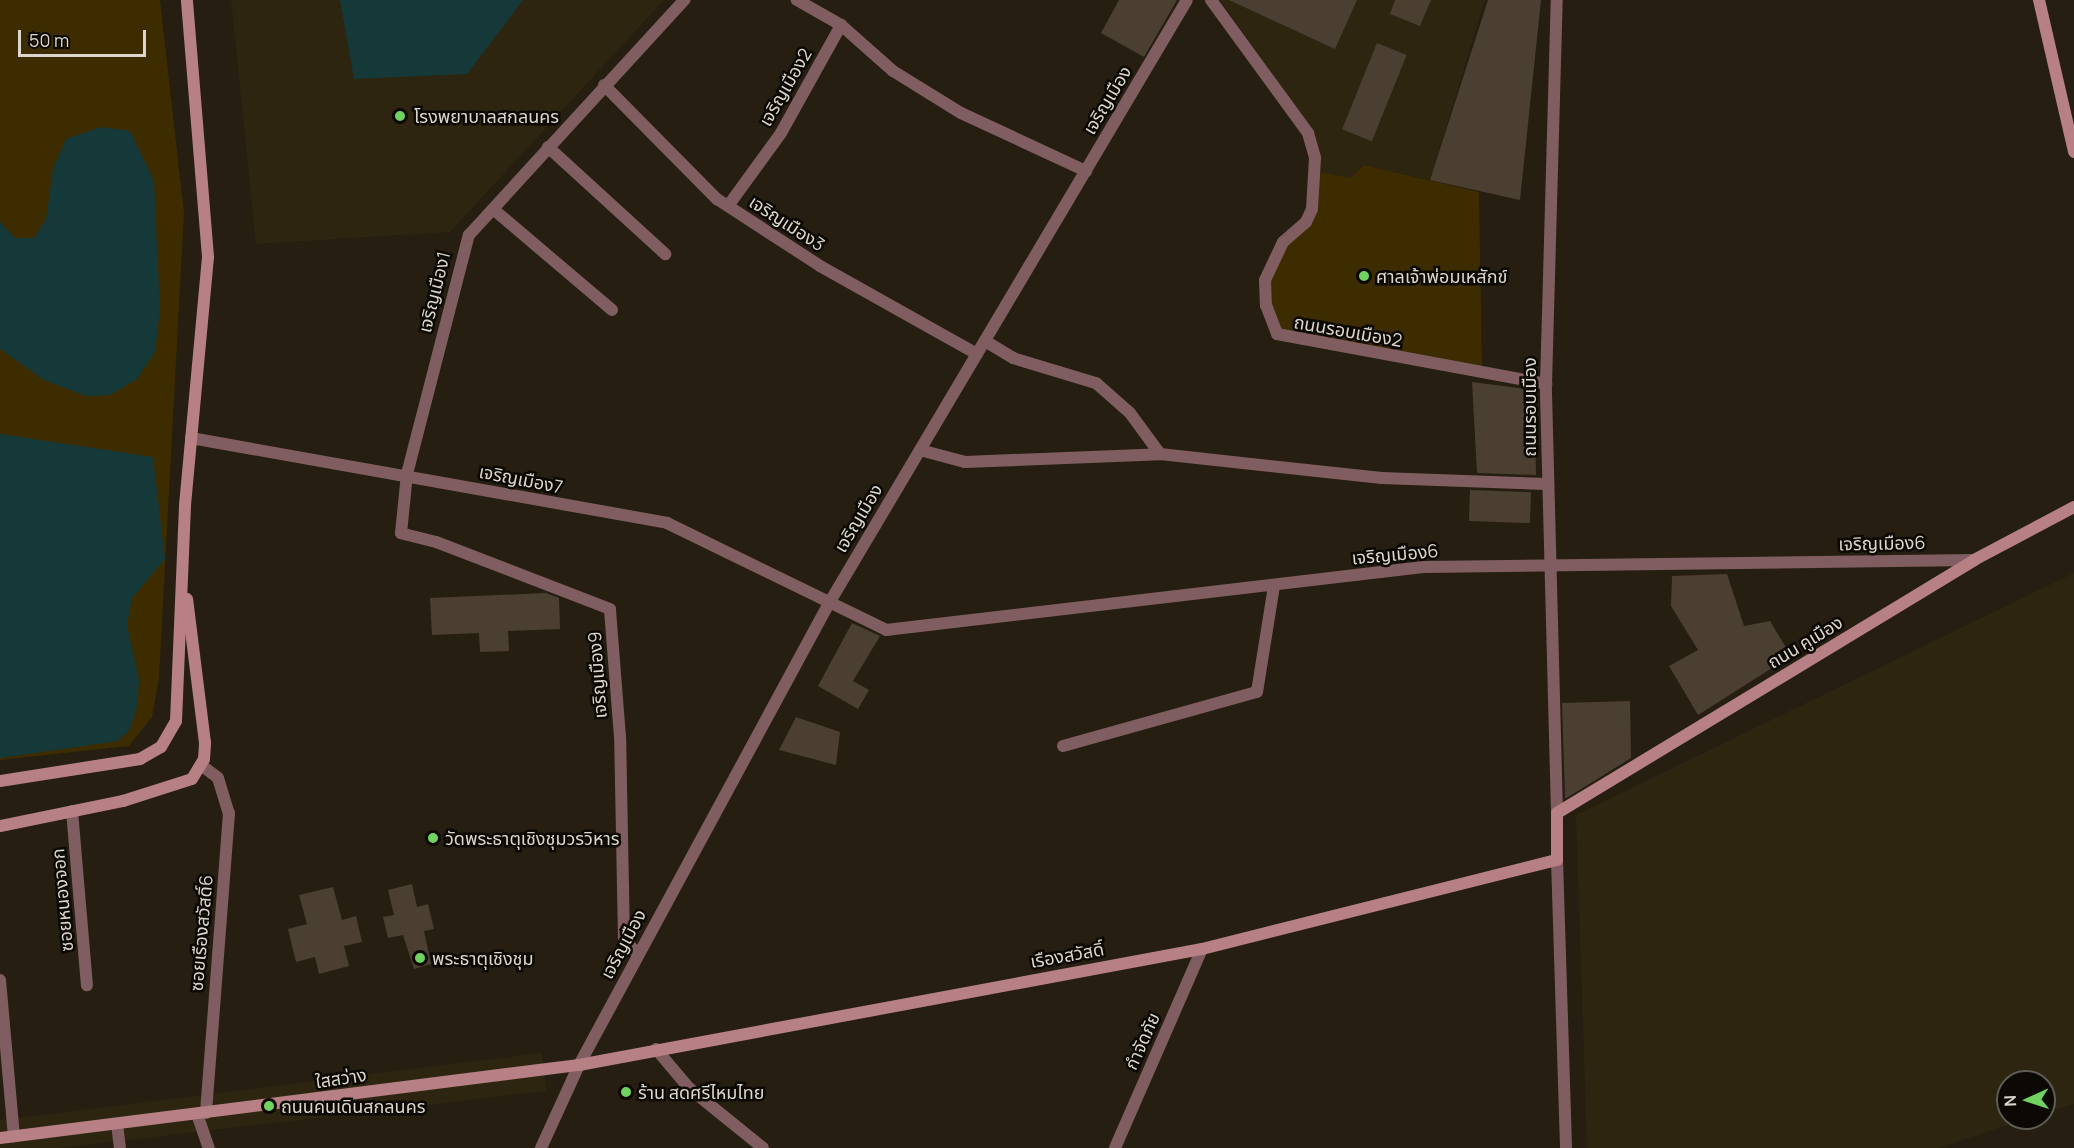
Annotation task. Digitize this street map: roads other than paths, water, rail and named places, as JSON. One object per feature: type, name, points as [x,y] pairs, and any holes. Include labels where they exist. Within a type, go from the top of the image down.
[{"type":"street","points":[[0,780],[140,759],[161,747],[171,734],[178,701],[182,563],[208,248],[187,0]]},
{"type":"street","name":"เจริญเมือง1","points":[[401,533],[407,474],[462,253],[469,235],[684,0]]},
{"type":"street","points":[[797,0],[841,25],[893,71],[961,113],[1086,171]]},
{"type":"street","name":"เจริญเมือง","points":[[541,1148],[579,1065],[828,604],[1187,0]]},
{"type":"street","name":"ถนนรอบเมือง2","points":[[1211,0],[1308,133],[1315,158],[1312,209],[1306,222],[1282,242],[1265,280],[1266,305],[1277,334],[1546,384]]},
{"type":"street","name":"ถนนรอบเมือง","points":[[1557,0],[1546,384],[1557,813]]},
{"type":"street","points":[[2039,0],[2074,152]]},
{"type":"street","name":"เจริญเมือง2","points":[[728,206],[781,133],[841,25]]},
{"type":"street","name":"เจริญเมือง3","points":[[604,85],[728,206],[820,266],[977,354]]},
{"type":"street","points":[[548,147],[665,254]]},
{"type":"street","points":[[493,208],[612,310]]},
{"type":"street","points":[[985,341],[1013,358],[1096,383],[1130,413],[1160,454]]},
{"type":"street","name":"เจริญเมือง7","points":[[191,438],[407,474],[667,522],[828,604]]},
{"type":"street","points":[[920,450],[964,462],[1160,454],[1382,478],[1547,484]]},
{"type":"street","name":"ถนน คูเมือง","points":[[1557,813],[1974,560],[2074,507]]},
{"type":"street","name":"เจริญเมือง9","points":[[401,533],[436,542],[610,609],[620,737],[624,939],[638,955]]},
{"type":"street","name":"เจริญเมือง6","points":[[828,604],[886,630],[1423,567],[1974,560]]},
{"type":"street","points":[[0,825],[72,811],[183,784],[201,765],[206,743],[182,563]]},
{"type":"street","points":[[1063,746],[1257,692],[1274,586]]},
{"type":"street","name":"ซอยเรืองสวัสดิ์6","points":[[201,765],[218,778],[229,813],[201,1114]]},
{"type":"street","name":"ซอยหนองจอก","points":[[72,811],[87,985]]},
{"type":"street","points":[[1557,813],[1566,1148]]},
{"type":"street","name":"เรืองสวัสดิ์","points":[[579,1065],[1202,949],[1557,860]]},
{"type":"street","name":"กำจัดภัย","points":[[1115,1148],[1202,949]]},
{"type":"street","points":[[0,980],[14,1136]]},
{"type":"street","points":[[656,1049],[689,1088],[763,1148]]},
{"type":"street","name":"ใสสว่าง","points":[[0,1138],[579,1065]]},
{"type":"street","points":[[201,1114],[209,1148]]},
{"type":"street","points":[[117,1124],[120,1148]]},
{"type":"water","points":[[340,0],[523,0],[467,74],[354,79]]},
{"type":"water","points":[[101,127],[130,131],[154,181],[160,309],[155,352],[137,379],[110,395],[86,396],[44,380],[0,349],[0,222],[15,238],[34,238],[46,219],[53,169],[66,139]]},
{"type":"water","points":[[0,434],[153,457],[165,559],[132,598],[127,625],[139,680],[137,706],[130,729],[118,741],[0,758]]},
{"type":"place","name":"โรงพยาบาลสกลนคร","points":[[400,116]]},
{"type":"place","name":"ศาลเจ้าพ่อมเหสักข์","points":[[1364,276]]},
{"type":"place","name":"วัดพระธาตุเชิงชุมวรวิหาร","points":[[433,838]]},
{"type":"place","name":"พระธาตุเชิงชุม","points":[[420,958]]},
{"type":"place","name":"ร้าน สดศรีไหมไทย","points":[[626,1092]]},
{"type":"place","name":"ถนนคนเดินสกลนคร","points":[[269,1106]]}]
